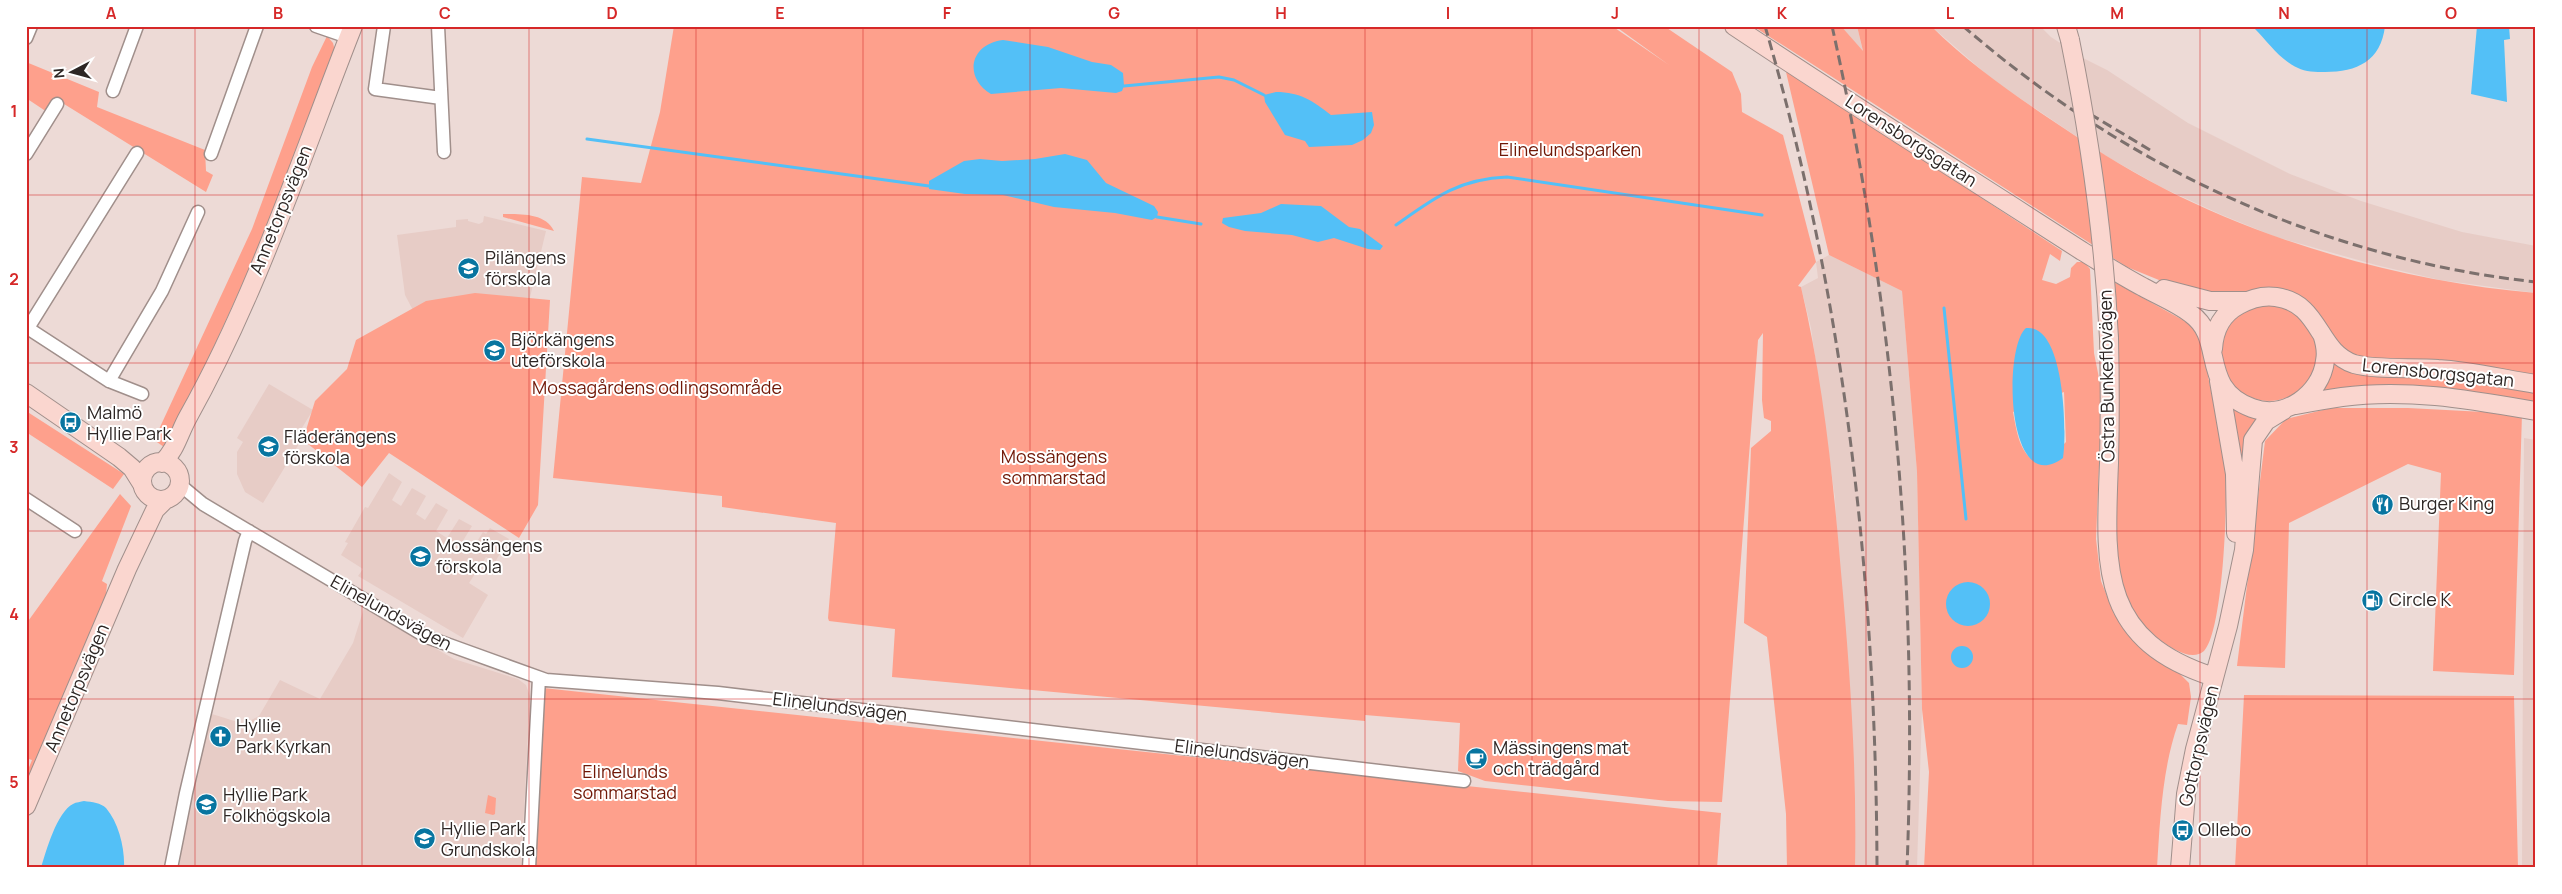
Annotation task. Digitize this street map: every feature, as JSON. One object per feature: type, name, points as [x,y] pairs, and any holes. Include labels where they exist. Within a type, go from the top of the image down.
[{"type":"main road","name":"Lorensborgsgatan","points":[[1734,26],[2089,255],[2196,317],[2205,329],[2218,380],[2230,394],[2243,404],[2269,411],[2342,396],[2409,394],[2448,397],[2536,411]]},
{"type":"main road","name":"Annetorpsvägen","points":[[158,463],[175,448],[183,426],[203,390],[241,310],[283,208],[351,32]]},
{"type":"main road","name":"Östra Bunkeflovägen","points":[[2068,33],[2085,116],[2099,200],[2109,338],[2110,420],[2106,519],[2107,559],[2113,584],[2129,620],[2149,642],[2170,659],[2214,677]]},
{"type":"main road","name":"Lorensborgsgatan","points":[[2089,255],[2125,274],[2174,293],[2210,301],[2247,301],[2270,296],[2293,302],[2311,315],[2332,350],[2354,364],[2440,369],[2536,384]]},
{"type":"main road","name":"Lorensborgsgatan","points":[[2212,357],[2217,327],[2230,312],[2247,301]]},
{"type":"main road","name":"Lorensborgsgatan","points":[[2290,407],[2315,387],[2322,374],[2326,348],[2322,334]]},
{"type":"main road","name":"Gottorpsvägen","points":[[2218,380],[2235,474],[2237,510],[2228,626]]},
{"type":"main road","name":"Annetorpsvägen","points":[[26,806],[127,569],[156,510],[173,490],[203,390]]},
{"type":"main road","points":[[26,393],[101,444],[132,468],[151,497],[173,490],[172,467],[101,444]]},
{"type":"main road","name":"Gottorpsvägen","points":[[2180,868],[2186,794],[2195,749],[2228,626],[2244,550],[2254,440],[2266,421],[2290,407]]},
{"type":"main road","points":[[143,487],[145,471],[158,463]]},
{"type":"main road","name":"Annetorpsvägen","points":[[127,569],[139,525],[143,487]]},
{"type":"street","points":[[26,38],[31,26]]},
{"type":"street","points":[[113,91],[137,26]]},
{"type":"street","points":[[211,154],[257,26]]},
{"type":"street","points":[[316,26],[351,32]]},
{"type":"street","points":[[384,26],[375,89],[441,98]]},
{"type":"street","points":[[438,26],[444,152]]},
{"type":"street","points":[[26,154],[57,104]]},
{"type":"street","points":[[137,153],[27,327],[109,381],[142,394]]},
{"type":"street","points":[[109,381],[162,291],[198,212]]},
{"type":"street","name":"Elinelundsvägen","points":[[173,490],[203,504],[427,637],[539,678],[644,689],[718,693],[1464,781]]},
{"type":"street","points":[[26,499],[75,531]]},
{"type":"street","points":[[171,868],[186,793],[243,548],[249,531]]},
{"type":"street","points":[[529,868],[539,678]]},
{"type":"shaded area","points":[[1841,26],[1857,26],[1863,52]]},
{"type":"shaded area","points":[[1931,26],[2040,26],[2051,37],[2083,58],[2107,70],[2188,123],[2290,174],[2361,201],[2462,232],[2536,246],[2536,293],[2440,280],[2376,265],[2276,237],[2222,215],[2163,188],[2104,155],[1993,80]]},
{"type":"shaded area","name":"Pilängens förskola","points":[[484,216],[546,231],[525,318],[417,318],[405,295],[397,235],[456,227],[456,220],[468,219],[468,221],[479,224],[483,222]]},
{"type":"shaded area","points":[[1829,255],[1902,291],[1917,472],[1922,709],[1917,868],[1855,868],[1835,498],[1811,328],[1801,287],[1818,278],[1816,262]]},
{"type":"shaded area","name":"Fläderängens förskola","points":[[269,384],[313,410],[300,431],[305,434],[263,503],[245,492],[237,474],[237,452],[243,442],[237,438]]},
{"type":"shaded area","points":[[2524,438],[2536,440],[2536,868],[2522,868]]},
{"type":"shaded area","name":"Mossängens förskola","points":[[389,473],[402,482],[392,500],[401,506],[412,488],[426,496],[416,514],[425,520],[436,503],[448,510],[436,531],[447,538],[459,519],[472,526],[461,544],[471,551],[483,532],[486,534],[490,528],[509,539],[495,562],[486,557],[469,583],[488,595],[463,638],[358,576],[363,569],[341,555],[348,543],[345,542],[365,507],[368,508]]},
{"type":"shaded area","points":[[364,608],[454,659],[518,679],[526,685],[530,696],[521,868],[179,868],[188,807],[212,714],[244,724],[259,716],[280,680],[320,699],[353,643]]},
{"type":"green space","points":[[674,26],[1612,26],[1669,65],[1615,26],[1664,26],[1732,72],[1741,94],[1742,112],[1783,135],[1816,262],[1798,286],[1801,287],[1815,357],[1834,500],[1852,720],[1855,868],[1787,868],[1786,814],[1767,637],[1744,623],[1751,448],[1771,431],[1771,421],[1764,418],[1762,400],[1763,333],[1758,340],[1722,802],[1668,801],[1485,781],[1458,771],[1460,723],[1365,715],[1365,721],[892,677],[895,629],[829,621],[836,523],[722,507],[722,496],[553,478],[582,177],[641,183],[660,112]]},
{"type":"green space","points":[[1753,26],[1841,26],[1863,51],[1857,26],[1931,26],[1989,76],[2064,128],[2134,172],[2206,208],[2250,227],[2344,258],[2441,280],[2536,293],[2536,378],[2414,360],[2370,358],[2351,354],[2339,346],[2313,307],[2181,289],[2127,267]]},
{"type":"green space","points":[[327,36],[333,43],[335,51],[276,210],[182,417],[164,447],[154,440],[252,229],[312,67]]},
{"type":"green space","points":[[26,62],[99,92],[97,107],[205,150],[206,171],[213,175],[206,192],[56,99],[47,112],[26,98]]},
{"type":"green space","points":[[1786,72],[1799,78],[2062,251],[2060,261],[2050,254],[2042,280],[2056,284],[2070,277],[2071,268],[2077,262],[2084,262],[2090,269],[2094,353],[2102,393],[2096,539],[2101,581],[2114,614],[2125,631],[2145,652],[2179,673],[2189,683],[2191,697],[2187,725],[2178,724],[2168,759],[2159,832],[2157,868],[1924,868],[1929,772],[1922,709],[1917,472],[1902,291],[1829,255]],"holes":[[[2064,392],[2066,442],[2044,464],[2036,461],[2030,457],[2021,444],[2013,412]]]},
{"type":"green space","points":[[503,214],[539,218],[550,225],[554,231],[503,217]]},
{"type":"green space","points":[[2114,282],[2190,324],[2199,335],[2203,349],[2223,457],[2226,510],[2223,565],[2216,619],[2210,639],[2204,651],[2199,654],[2182,653],[2160,640],[2148,629],[2136,616],[2127,601],[2117,574],[2113,553]]},
{"type":"green space","points":[[475,293],[550,300],[538,505],[519,538],[389,453],[362,487],[303,440],[315,401],[347,369],[356,340],[426,301]]},
{"type":"green space","points":[[2269,305],[2287,309],[2303,319],[2313,335],[2317,353],[2313,371],[2303,387],[2287,397],[2269,401],[2251,397],[2235,387],[2225,371],[2221,353],[2225,335],[2235,319],[2251,309]]},
{"type":"green space","points":[[2332,361],[2342,367],[2417,373],[2536,390],[2536,405],[2408,387],[2351,387],[2320,393]]},
{"type":"green space","points":[[2229,407],[2248,416],[2258,417],[2243,503]]},
{"type":"green space","points":[[2331,408],[2408,408],[2522,414],[2514,675],[2433,671],[2441,473],[2408,464],[2289,523],[2285,668],[2237,666],[2265,441],[2286,419]]},
{"type":"green space","points":[[26,411],[124,474],[113,489],[26,432]]},
{"type":"green space","points":[[120,494],[131,506],[102,581],[107,584],[106,595],[26,785],[26,775],[32,760],[26,758],[26,624]]},
{"type":"green space","name":"Elinelunds sommarstad","points":[[543,688],[1721,813],[1717,868],[535,868]]},
{"type":"green space","points":[[2244,695],[2514,696],[2518,868],[2235,868]]},
{"type":"green space","points":[[488,795],[496,798],[495,814],[493,815],[485,813]]},
{"type":"water","points":[[2250,26],[2385,26],[2383,38],[2378,48],[2366,62],[2347,70],[2314,72],[2292,65],[2280,56]]},
{"type":"water","points":[[2477,26],[2509,26],[2510,39],[2504,40],[2507,102],[2471,94]]},
{"type":"water","points":[[1003,40],[1048,47],[1092,62],[1111,65],[1123,73],[1124,86],[1122,91],[1116,93],[1061,88],[991,94],[976,79],[974,62],[977,54],[983,48]]},
{"type":"water","points":[[1285,92],[1306,98],[1331,115],[1372,112],[1374,125],[1371,133],[1363,140],[1352,145],[1309,147],[1305,141],[1285,135],[1265,102],[1264,95]]},
{"type":"water","points":[[1065,154],[1087,160],[1106,183],[1154,206],[1158,212],[1157,217],[1152,220],[1115,213],[1054,207],[1003,195],[965,194],[929,189],[929,181],[964,161],[980,159],[1002,161],[1035,159]]},
{"type":"water","points":[[1281,204],[1321,206],[1349,227],[1360,229],[1383,246],[1380,250],[1368,249],[1334,238],[1318,242],[1292,235],[1245,231],[1222,223],[1223,218],[1261,213]]},
{"type":"water","points":[[2026,328],[2039,331],[2049,343],[2061,382],[2064,426],[2063,458],[2044,465],[2030,458],[2020,440],[2014,416],[2014,362],[2019,341]]},
{"type":"water","points":[[1968,582],[1980,586],[1986,592],[1990,604],[1986,616],[1980,622],[1968,626],[1956,622],[1950,616],[1946,604],[1950,592],[1956,586]]},
{"type":"water","points":[[1958,646],[1966,646],[1973,653],[1973,661],[1966,668],[1958,668],[1951,661],[1951,653]]},
{"type":"water","points":[[84,801],[102,805],[111,814],[120,836],[124,868],[41,868],[53,833],[62,815],[73,804]]},
{"type":"waterway","points":[[1124,86],[1219,77],[1234,80],[1264,95]]},
{"type":"waterway","points":[[587,139],[929,186]]},
{"type":"waterway","points":[[1396,225],[1435,198],[1460,186],[1507,177],[1762,215]]},
{"type":"waterway","points":[[1157,217],[1201,224]]},
{"type":"waterway","points":[[1944,308],[1966,519]]},
{"type":"railway","points":[[1765,26],[1793,129],[1816,233],[1851,443],[1870,655],[1875,761],[1877,868]]},
{"type":"railway","points":[[1832,26],[1871,235],[1886,340],[1897,444],[1909,655],[1907,868]]},
{"type":"railway","points":[[1963,26],[2025,76],[2091,122],[2159,162],[2230,198],[2304,228],[2379,252],[2457,270],[2536,282]]},
{"type":"railway","points":[[2090,114],[2150,150]]},
{"type":"place","name":"Pilängens förskola","points":[[469,268]]},
{"type":"place","name":"Björkängens uteförskola","points":[[495,350]]},
{"type":"place","name":"Malmö Hyllie Park","points":[[71,423]]},
{"type":"place","name":"Fläderängens förskola","points":[[268,447]]},
{"type":"place","name":"Burger King","points":[[2383,504]]},
{"type":"place","name":"Mossängens förskola","points":[[420,556]]},
{"type":"place","name":"Circle K","points":[[2373,600]]},
{"type":"place","name":"Hyllie Park Kyrkan","points":[[220,736]]},
{"type":"place","name":"Mässingens mat och trädgård","points":[[1477,758]]},
{"type":"place","name":"Hyllie Park Folkhögskola","points":[[207,805]]},
{"type":"place","name":"Ollebo","points":[[2182,830]]},
{"type":"place","name":"Hyllie Park Grundskola","points":[[425,839]]},
{"type":"park label","name":"Elinelundsparken","points":[[1570,150]]},
{"type":"park label","name":"Mossagårdens odlingsområde","points":[[657,388]]},
{"type":"park label","name":"Mossängens sommarstad","points":[[1054,467]]}]
